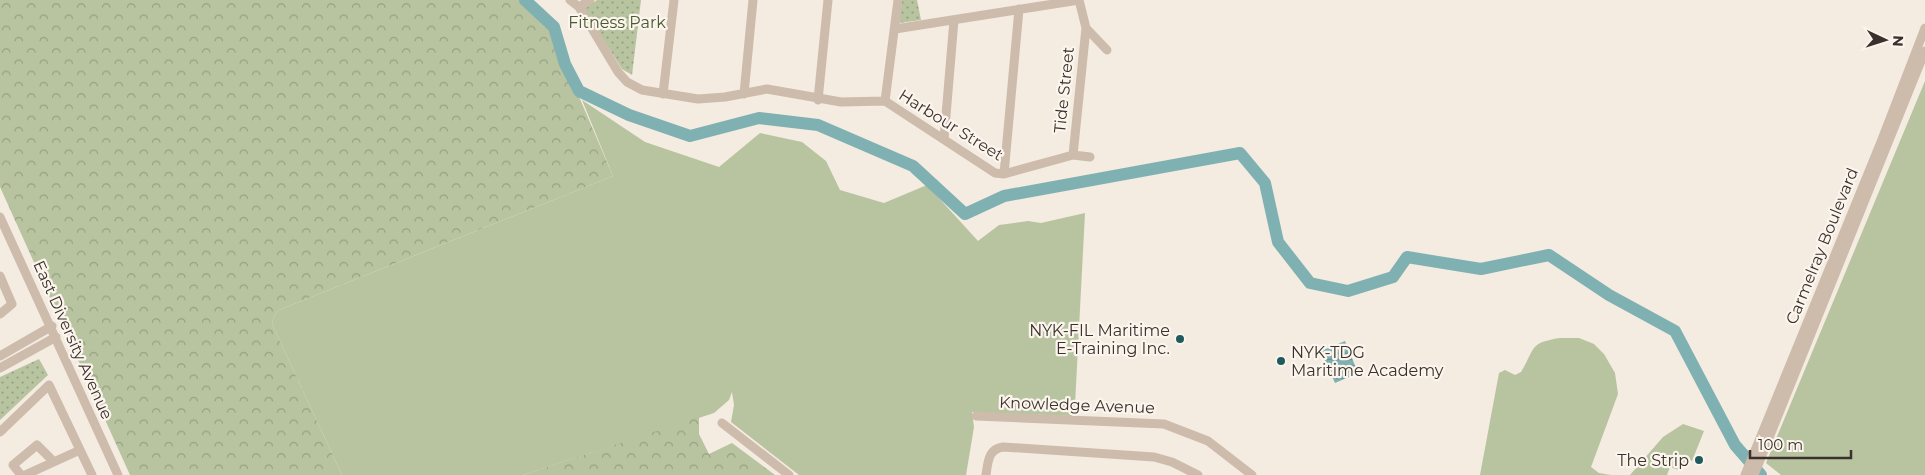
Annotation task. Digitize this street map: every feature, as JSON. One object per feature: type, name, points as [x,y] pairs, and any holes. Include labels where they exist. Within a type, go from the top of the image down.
[{"type":"street","name":"Harbour Street","points":[[570,0],[578,8],[618,72],[627,82],[642,90],[698,99],[744,94],[767,89],[818,100],[853,103],[885,101],[995,173],[1004,174],[1072,155],[1090,157]]},
{"type":"street","points":[[578,8],[590,0]]},
{"type":"street","points":[[663,94],[674,0]]},
{"type":"street","points":[[744,94],[753,0]]},
{"type":"street","points":[[818,100],[828,0]]},
{"type":"street","points":[[885,101],[898,0]]},
{"type":"street","points":[[894,29],[1019,10],[1033,4],[1079,0],[1086,28],[1107,50]]},
{"type":"street","points":[[1004,174],[1019,10]]},
{"type":"street","points":[[944,139],[954,20]]},
{"type":"street","name":"Tide Street","points":[[1072,155],[1086,28]]},
{"type":"street","name":"Carmelray Boulevard","points":[[1745,475],[1881,142],[1925,28]]},
{"type":"street","name":"Carmelray Boulevard","points":[[1754,475],[1925,51]]},
{"type":"street","name":"East Diversity Avenue","points":[[0,217],[52,326],[118,475]]},
{"type":"street","points":[[0,276],[12,304],[0,314]]},
{"type":"street","points":[[0,356],[52,326]]},
{"type":"street","points":[[0,368],[56,337]]},
{"type":"street","points":[[0,432],[49,385],[92,475]]},
{"type":"street","name":"Knowledge Avenue","points":[[976,416],[1164,424],[1208,441],[1252,475]]},
{"type":"street","points":[[722,423],[789,475]]},
{"type":"street","points":[[53,461],[37,445],[14,465],[23,475],[80,450]]},
{"type":"street","points":[[986,475],[990,453],[996,448],[1003,447],[1154,457],[1179,465],[1198,475]]},
{"type":"green space","points":[[0,0],[525,0],[554,27],[565,64],[613,176],[279,310],[274,316],[272,324],[342,475],[130,475],[0,187]]},
{"type":"green space","name":"Fitness Park","points":[[597,0],[641,0],[632,75],[622,69],[584,9]]},
{"type":"green space","points":[[902,0],[917,0],[921,20],[899,23]]},
{"type":"green space","points":[[1925,81],[1925,475],[1781,475],[1766,463]]},
{"type":"green space","points":[[582,100],[645,142],[719,167],[760,133],[802,142],[826,161],[840,190],[884,203],[927,185],[978,241],[999,225],[1028,221],[1041,223],[1085,213],[1075,405],[1072,416],[972,412],[974,427],[966,475],[799,475],[731,422],[734,405],[732,392],[729,400],[714,413],[523,475],[342,475],[272,324],[274,316],[279,310],[613,176]]},
{"type":"green space","points":[[1560,338],[1579,338],[1594,344],[1604,354],[1615,373],[1618,394],[1591,467],[1599,473],[1611,475],[1480,475],[1499,373],[1505,370],[1515,375],[1521,372],[1538,344]]},
{"type":"green space","points":[[39,359],[48,375],[0,420],[0,377]]},
{"type":"green space","points":[[699,417],[699,434],[709,454],[732,443],[775,475],[523,475]]},
{"type":"green space","points":[[1683,424],[1704,431],[1692,461],[1686,459],[1681,471],[1670,467],[1667,475],[1630,475],[1663,437]]},
{"type":"water","points":[[1345,341],[1358,373],[1335,383],[1321,351]]},
{"type":"waterway","points":[[525,0],[554,27],[565,64],[579,91],[629,115],[690,136],[759,118],[818,125],[913,166],[965,214],[1004,196],[1240,153],[1265,183],[1278,242],[1310,283],[1348,291],[1393,277],[1407,257],[1481,269],[1549,255],[1609,295],[1675,331],[1735,445],[1761,475]]},
{"type":"place","name":"NYK-FIL Maritime E-Training Inc.","points":[[1180,339]]},
{"type":"place","name":"NYK-TDG Maritime Academy","points":[[1281,361]]},
{"type":"place","name":"The Strip","points":[[1699,460]]}]
